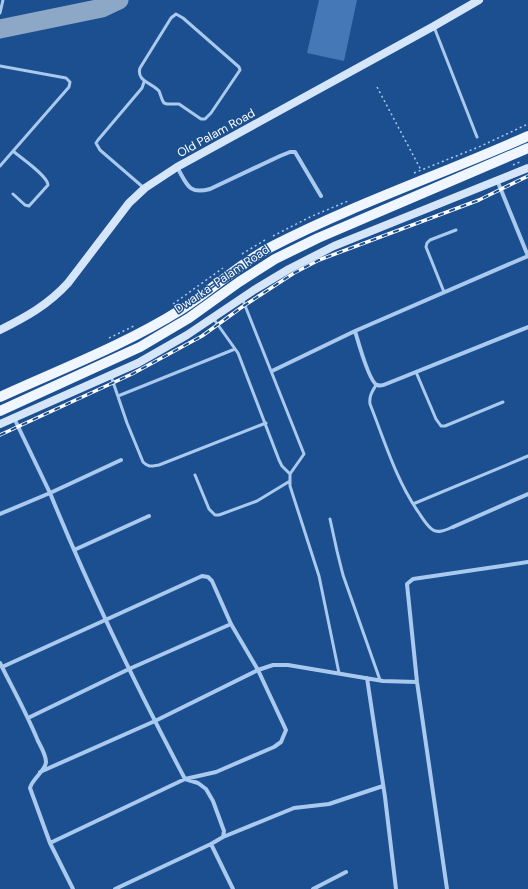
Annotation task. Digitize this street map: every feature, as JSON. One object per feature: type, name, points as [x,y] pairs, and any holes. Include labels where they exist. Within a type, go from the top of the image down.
[{"type":"main road","name":"Dwarka-Palam Road","points":[[0,397],[137,336],[183,309],[232,272],[269,248],[312,227],[528,136]]},
{"type":"main road","name":"Dwarka-Palam Road","points":[[0,411],[140,347],[189,318],[239,282],[275,259],[289,252],[318,238],[528,148]]},
{"type":"street","name":"Old Palam Road","points":[[0,330],[24,318],[45,305],[57,295],[68,283],[129,203],[145,188],[177,167],[434,26],[477,0]]},
{"type":"street","points":[[177,167],[189,186],[195,191],[202,191],[210,189],[280,156],[290,152],[295,152],[321,196]]},
{"type":"street","points":[[0,424],[138,363],[188,335],[242,298],[289,269],[334,246],[528,168]]},
{"type":"street","points":[[272,371],[444,292],[528,256],[496,180]]},
{"type":"street","points":[[355,332],[369,374],[373,383],[376,385],[386,384],[528,327]]},
{"type":"street","points":[[14,418],[50,493],[74,550],[129,669],[185,779],[198,783],[206,789],[213,801],[224,831],[223,837]]},
{"type":"street","points":[[0,514],[121,460]]},
{"type":"street","points":[[453,527],[528,494]]},
{"type":"street","points":[[74,550],[149,516]]},
{"type":"street","points":[[447,889],[417,682],[406,587],[408,582],[413,579],[528,562]]},
{"type":"street","points":[[50,843],[185,779],[216,772],[274,747],[281,742],[286,730],[258,670],[231,624],[212,582],[208,577],[202,576],[107,620],[1,665],[28,718],[43,752],[46,762],[31,784],[30,788],[50,843],[73,889]]},
{"type":"street","points":[[28,718],[129,669],[231,624]]},
{"type":"street","points":[[40,772],[155,721],[258,670],[273,665],[288,665],[380,680],[417,682]]},
{"type":"street","points":[[367,678],[384,786],[396,889]]},
{"type":"street","points":[[115,889],[223,837],[294,808],[329,804],[384,786]]},
{"type":"street","points":[[211,844],[233,889]]},
{"type":"street","points":[[313,889],[346,872]]},
{"type":"lane","points":[[0,13],[3,0]]},
{"type":"lane","points":[[144,82],[158,90],[164,103],[179,104],[201,119],[205,119],[211,113],[240,70],[239,67],[184,18],[176,14],[171,18],[140,68],[140,74],[144,82],[142,88],[96,143],[100,150],[145,188]]},
{"type":"lane","points":[[434,26],[477,137]]},
{"type":"lane","points":[[0,66],[66,78],[70,82],[69,87],[0,166]]},
{"type":"lane","points":[[13,151],[48,182],[45,188],[29,206],[25,205],[13,194]]},
{"type":"lane","points":[[444,292],[426,247],[430,240],[456,230]]},
{"type":"lane","points":[[242,298],[304,454],[290,474],[290,486],[319,576],[339,673]]},
{"type":"lane","points":[[213,318],[235,349],[266,423],[279,460],[282,466],[290,474]]},
{"type":"lane","points":[[118,396],[235,349]]},
{"type":"lane","points":[[416,372],[436,420],[442,426],[503,402]]},
{"type":"lane","points":[[111,376],[127,423],[143,462],[147,466],[151,467],[266,423]]},
{"type":"lane","points":[[376,385],[372,392],[370,404],[395,472],[413,504],[426,524],[432,530],[437,532],[453,527]]},
{"type":"lane","points":[[413,504],[528,456]]},
{"type":"lane","points":[[195,475],[209,509],[215,515],[219,516],[257,501],[290,481]]},
{"type":"lane","points":[[330,519],[336,551],[343,575],[380,680]]},
{"type":"path","points":[[377,88],[422,170]]},
{"type":"building","points":[[319,0],[357,0],[344,61],[307,53]]},
{"type":"taxiway","points":[[0,29],[102,8],[119,0]]},
{"type":"railway","points":[[0,435],[132,374],[202,336],[242,307],[294,273],[319,260],[479,200],[528,176]]}]
